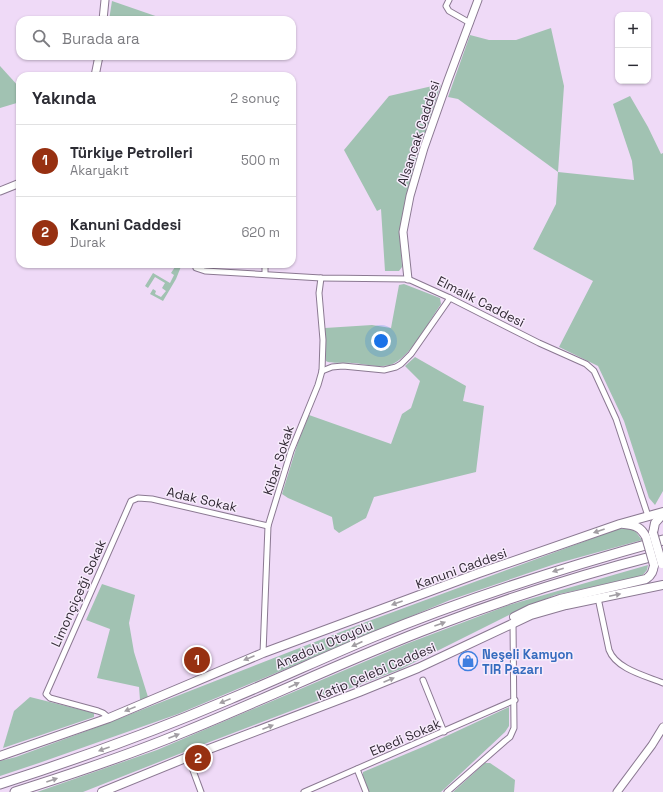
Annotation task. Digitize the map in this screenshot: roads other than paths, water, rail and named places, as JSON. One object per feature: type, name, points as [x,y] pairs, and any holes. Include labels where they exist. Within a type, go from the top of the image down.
[{"type":"highway","name":"Anadolu Otoyolu","points":[[0,784],[169,724],[373,637],[439,611],[552,572],[663,540]]},
{"type":"highway","name":"Anadolu Otoyolu","points":[[15,792],[183,733],[373,650],[435,626],[549,586],[621,564],[663,554]]},
{"type":"main road","name":"Kanuni Caddesi","points":[[0,756],[109,718],[263,652],[479,573],[620,524],[663,513]]},
{"type":"main road","points":[[418,668],[494,626],[530,609],[560,600],[646,579],[653,571],[654,565],[649,535],[655,523],[663,513]]},
{"type":"main road","points":[[620,524],[630,524],[640,528],[649,535],[663,564]]},
{"type":"main road","name":"Katip Çelebi Caddesi","points":[[102,792],[418,668],[513,623],[548,609],[663,585]]},
{"type":"street","points":[[103,16],[105,0]]},
{"type":"street","points":[[449,0],[446,6],[448,11],[470,23]]},
{"type":"street","name":"Alsancak Caddesi","points":[[408,279],[403,232],[410,196],[424,148],[478,0]]},
{"type":"street","points":[[96,72],[98,60]]},
{"type":"street","points":[[0,191],[16,185]]},
{"type":"street","name":"Elmalık Caddesi","points":[[196,268],[205,270],[321,278],[408,279],[590,367],[594,371],[616,419],[648,516]]},
{"type":"street","points":[[265,268],[265,273]]},
{"type":"street","name":"Kibar Sokak","points":[[263,652],[268,526],[291,451],[318,385],[322,371],[320,301],[321,278]]},
{"type":"street","points":[[322,371],[338,366],[384,370],[396,367],[407,360],[450,298]]},
{"type":"street","name":"Adak Sokak","points":[[131,501],[138,498],[152,499],[268,526]]},
{"type":"street","name":"Limonçiçeği Sokak","points":[[109,718],[98,711],[50,698],[46,694],[131,501]]},
{"type":"street","points":[[598,598],[609,650],[613,658],[625,667],[663,683]]},
{"type":"street","points":[[447,792],[510,737],[514,728],[515,700],[513,623]]},
{"type":"street","points":[[423,680],[444,732]]},
{"type":"street","name":"Ebedi Sokak","points":[[304,792],[515,700]]},
{"type":"street","points":[[617,792],[652,745],[663,727]]},
{"type":"street","points":[[188,757],[201,792]]},
{"type":"street","points":[[357,769],[366,792]]},
{"type":"place","name":"Türkiye Petrolleri","points":[[197,660]]},
{"type":"place","name":"Neşeli Kamyon TIR Pazarı","points":[[468,661]]},
{"type":"place","name":"Kanuni Caddesi","points":[[198,758]]}]
